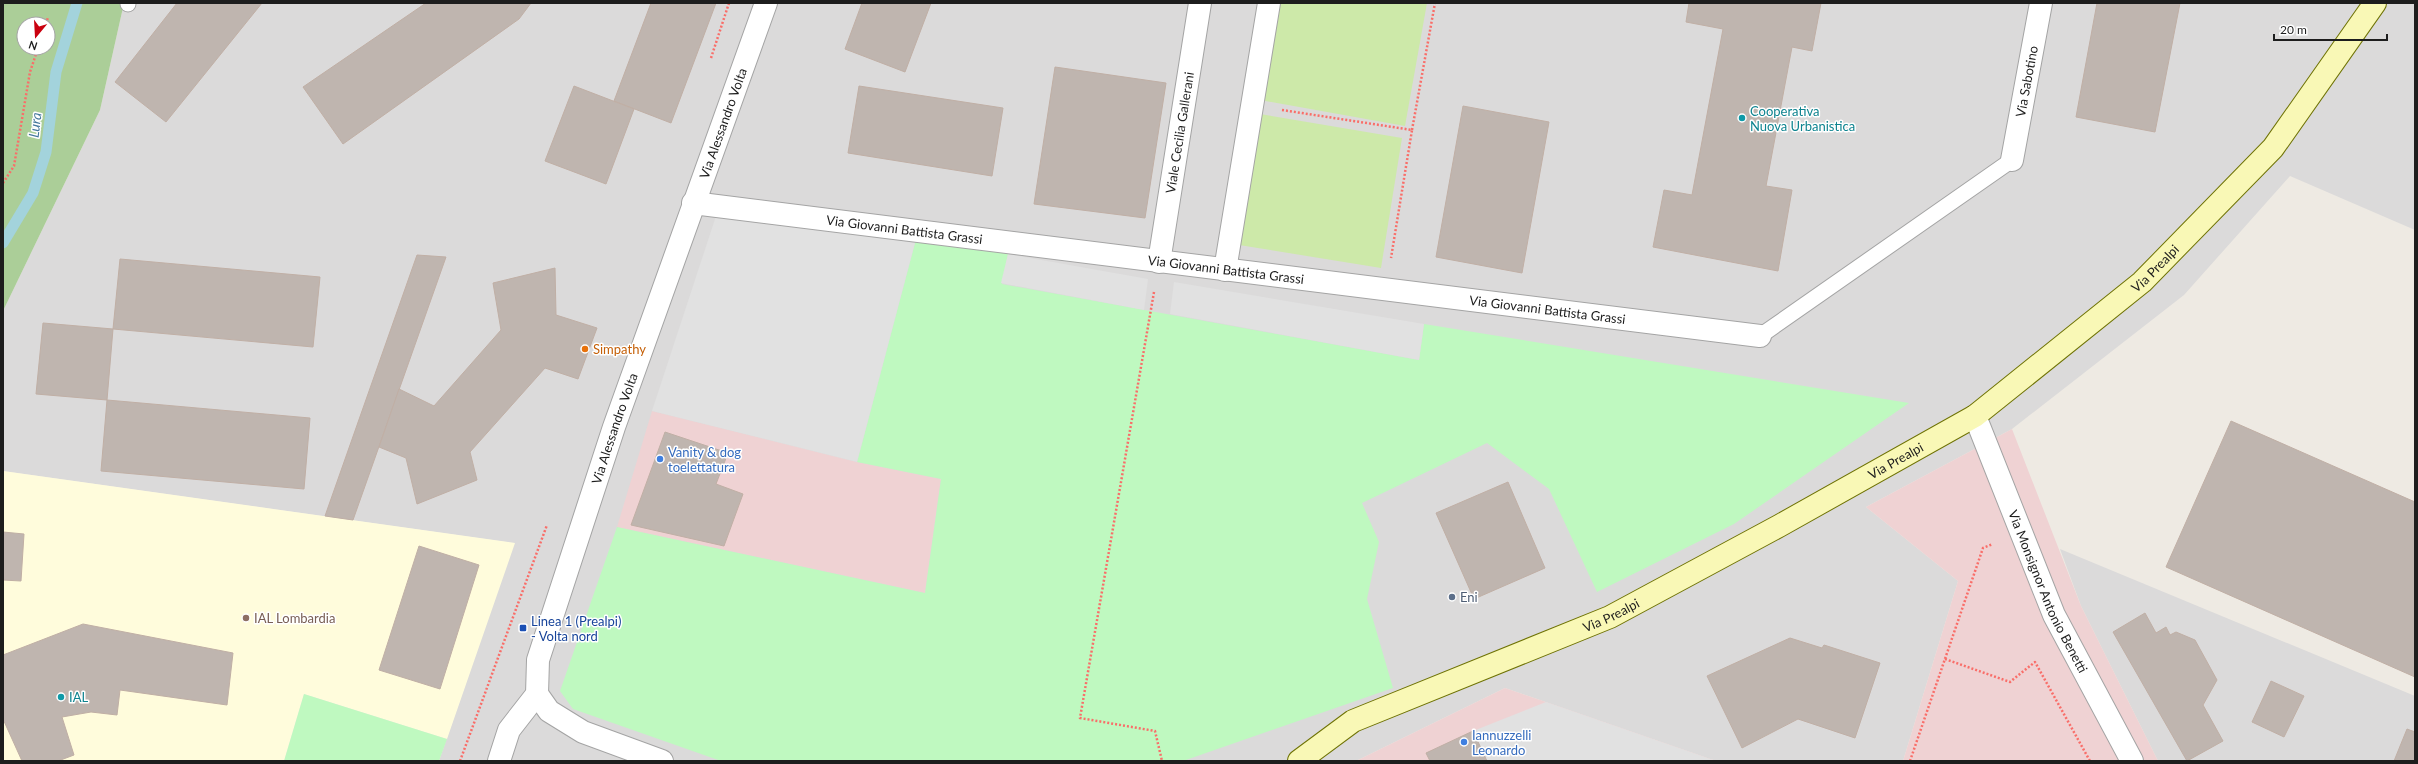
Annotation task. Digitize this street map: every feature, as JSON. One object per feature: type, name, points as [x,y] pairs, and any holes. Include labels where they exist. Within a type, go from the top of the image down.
[{"type":"street","name":"Via Alessandro Volta","points":[[537,694],[538,660],[614,427],[693,203],[766,3]]},
{"type":"street","name":"Viale Cecilia Gallerani","points":[[1159,262],[1200,3]]},
{"type":"street","points":[[1225,270],[1269,3]]},
{"type":"street","name":"Via Sabotino","points":[[2012,160],[2041,3]]},
{"type":"street","name":"Via Prealpi","points":[[1299,761],[1353,721],[1610,617],[1779,526],[1975,416],[2142,282],[2268,153],[2375,3]]},
{"type":"street","name":"Via Giovanni Battista Grassi","points":[[693,203],[1760,336]]},
{"type":"street","name":"Via Monsignor Antonio Benetti","points":[[1975,416],[2054,615],[2132,761]]},
{"type":"street","points":[[499,761],[509,730],[537,694],[549,712],[583,732],[662,761]]},
{"type":"lane","points":[[1760,336],[2012,160]]},
{"type":"path","points":[[1386,290],[1412,130],[1435,3]]},
{"type":"path","points":[[3,183],[14,166],[30,72],[35,56]]},
{"type":"path","points":[[1252,105],[1412,130]]},
{"type":"path","points":[[1159,262],[1080,718],[1155,730],[1162,761]]},
{"type":"path","points":[[1910,761],[1983,548],[2021,533]]},
{"type":"path","points":[[1945,659],[2010,682],[2035,662],[2090,761]]},
{"type":"shaded area","points":[[124,3],[2415,3],[2415,230],[2290,176],[2184,295],[2012,429],[1866,507],[1958,581],[1903,761],[1716,761],[1505,688],[1356,761],[439,761],[514,543],[3,471],[3,311],[100,110]]},
{"type":"shaded area","points":[[717,213],[916,239],[857,462],[652,411]]},
{"type":"shaded area","points":[[1008,254],[1148,279],[1144,310],[1001,283]]},
{"type":"shaded area","points":[[1174,282],[1424,324],[1419,360],[1170,314]]},
{"type":"shaded area","points":[[652,411],[857,462],[941,479],[925,593],[617,527]]},
{"type":"shaded area","points":[[2012,429],[2081,606],[2158,761],[1903,761],[1958,581],[1866,507]]},
{"type":"shaded area","name":"IAL Lombardia","points":[[3,471],[515,543],[447,739],[304,694],[284,761],[3,761]]},
{"type":"shaded area","points":[[2060,549],[2415,696],[2415,761],[2158,761],[2081,606]]},
{"type":"shaded area","points":[[1505,688],[1546,702],[1716,761],[1356,761]]},
{"type":"shaded area","points":[[1546,702],[1716,761],[1487,761],[1473,731]]},
{"type":"green space","points":[[3,3],[124,3],[100,110],[3,311]]},
{"type":"green space","points":[[1278,3],[1427,3],[1405,126],[1260,100]]},
{"type":"green space","points":[[1260,114],[1402,138],[1381,268],[1239,245]]},
{"type":"green space","points":[[916,239],[1008,254],[1002,284],[1419,360],[1424,324],[1909,403],[1734,524],[1597,592],[1549,489],[1487,443],[1362,503],[1379,542],[1367,599],[1393,688],[1183,761],[721,761],[573,709],[560,691],[617,527],[925,593],[941,479],[857,462]]},
{"type":"green space","points":[[304,694],[447,739],[439,761],[284,761]]},
{"type":"building","points":[[177,3],[262,3],[166,122],[115,82]]},
{"type":"building","points":[[426,3],[531,3],[519,19],[343,144],[303,87]]},
{"type":"building","points":[[651,3],[716,3],[671,123],[614,101]]},
{"type":"building","points":[[862,3],[931,3],[905,72],[845,49]]},
{"type":"building","name":"Cooperativa Nuova Urbanistica","points":[[1689,3],[1821,3],[1812,51],[1792,47],[1766,186],[1792,190],[1778,271],[1653,247],[1664,190],[1692,195],[1723,29],[1686,22]]},
{"type":"building","points":[[2097,3],[2180,3],[2155,132],[2076,117]]},
{"type":"building","points":[[1055,67],[1166,83],[1145,218],[1034,204]]},
{"type":"building","points":[[574,86],[634,109],[606,184],[545,161]]},
{"type":"building","points":[[859,86],[1003,108],[992,176],[848,153]]},
{"type":"building","points":[[1463,106],[1549,122],[1522,273],[1436,257]]},
{"type":"building","points":[[417,255],[446,257],[353,520],[325,516]]},
{"type":"building","points":[[120,259],[320,277],[313,347],[113,329]]},
{"type":"building","points":[[555,268],[556,315],[597,328],[578,379],[545,368],[470,452],[477,480],[417,504],[406,458],[379,447],[399,389],[434,406],[501,330],[493,283]]},
{"type":"building","points":[[43,323],[113,329],[107,400],[36,394]]},
{"type":"building","points":[[107,400],[310,418],[304,489],[101,471]]},
{"type":"building","points":[[2231,421],[2415,502],[2415,677],[2166,567]]},
{"type":"building","points":[[665,432],[728,453],[716,484],[743,494],[724,546],[631,525]]},
{"type":"building","points":[[1508,482],[1545,568],[1474,599],[1436,513]]},
{"type":"building","points":[[3,532],[24,534],[21,581],[3,580]]},
{"type":"building","points":[[419,546],[479,565],[440,689],[379,670]]},
{"type":"building","points":[[2145,613],[2156,633],[2166,627],[2170,635],[2176,632],[2195,640],[2217,680],[2203,705],[2223,741],[2187,761],[2113,632]]},
{"type":"building","name":"IAL","points":[[83,624],[233,653],[227,705],[120,690],[117,715],[91,712],[62,717],[74,755],[58,761],[22,761],[3,719],[3,655]]},
{"type":"building","points":[[1790,638],[1822,648],[1824,645],[1880,663],[1855,738],[1798,719],[1742,748],[1707,676]]},
{"type":"building","points":[[2271,681],[2304,696],[2284,737],[2252,722]]},
{"type":"building","points":[[2407,729],[2415,732],[2415,761],[2394,761]]},
{"type":"building","name":"Iannuzzelli Leonardo","points":[[1473,731],[1487,761],[1430,761],[1426,753]]},
{"type":"waterway","name":"Lura","points":[[3,243],[33,193],[46,152],[56,72],[77,3]]},
{"type":"place","name":"Cooperativa Nuova Urbanistica","points":[[1742,118]]},
{"type":"place","name":"Simpathy","points":[[585,349]]},
{"type":"place","name":"Vanity & dog toelettatura","points":[[660,459]]},
{"type":"place","name":"Eni","points":[[1452,597]]},
{"type":"place","name":"IAL Lombardia","points":[[246,618]]},
{"type":"place","name":"Linea 1 (Prealpi) - Volta nord","points":[[523,628]]},
{"type":"place","name":"IAL","points":[[61,697]]},
{"type":"place","name":"Iannuzzelli Leonardo","points":[[1464,742]]}]
